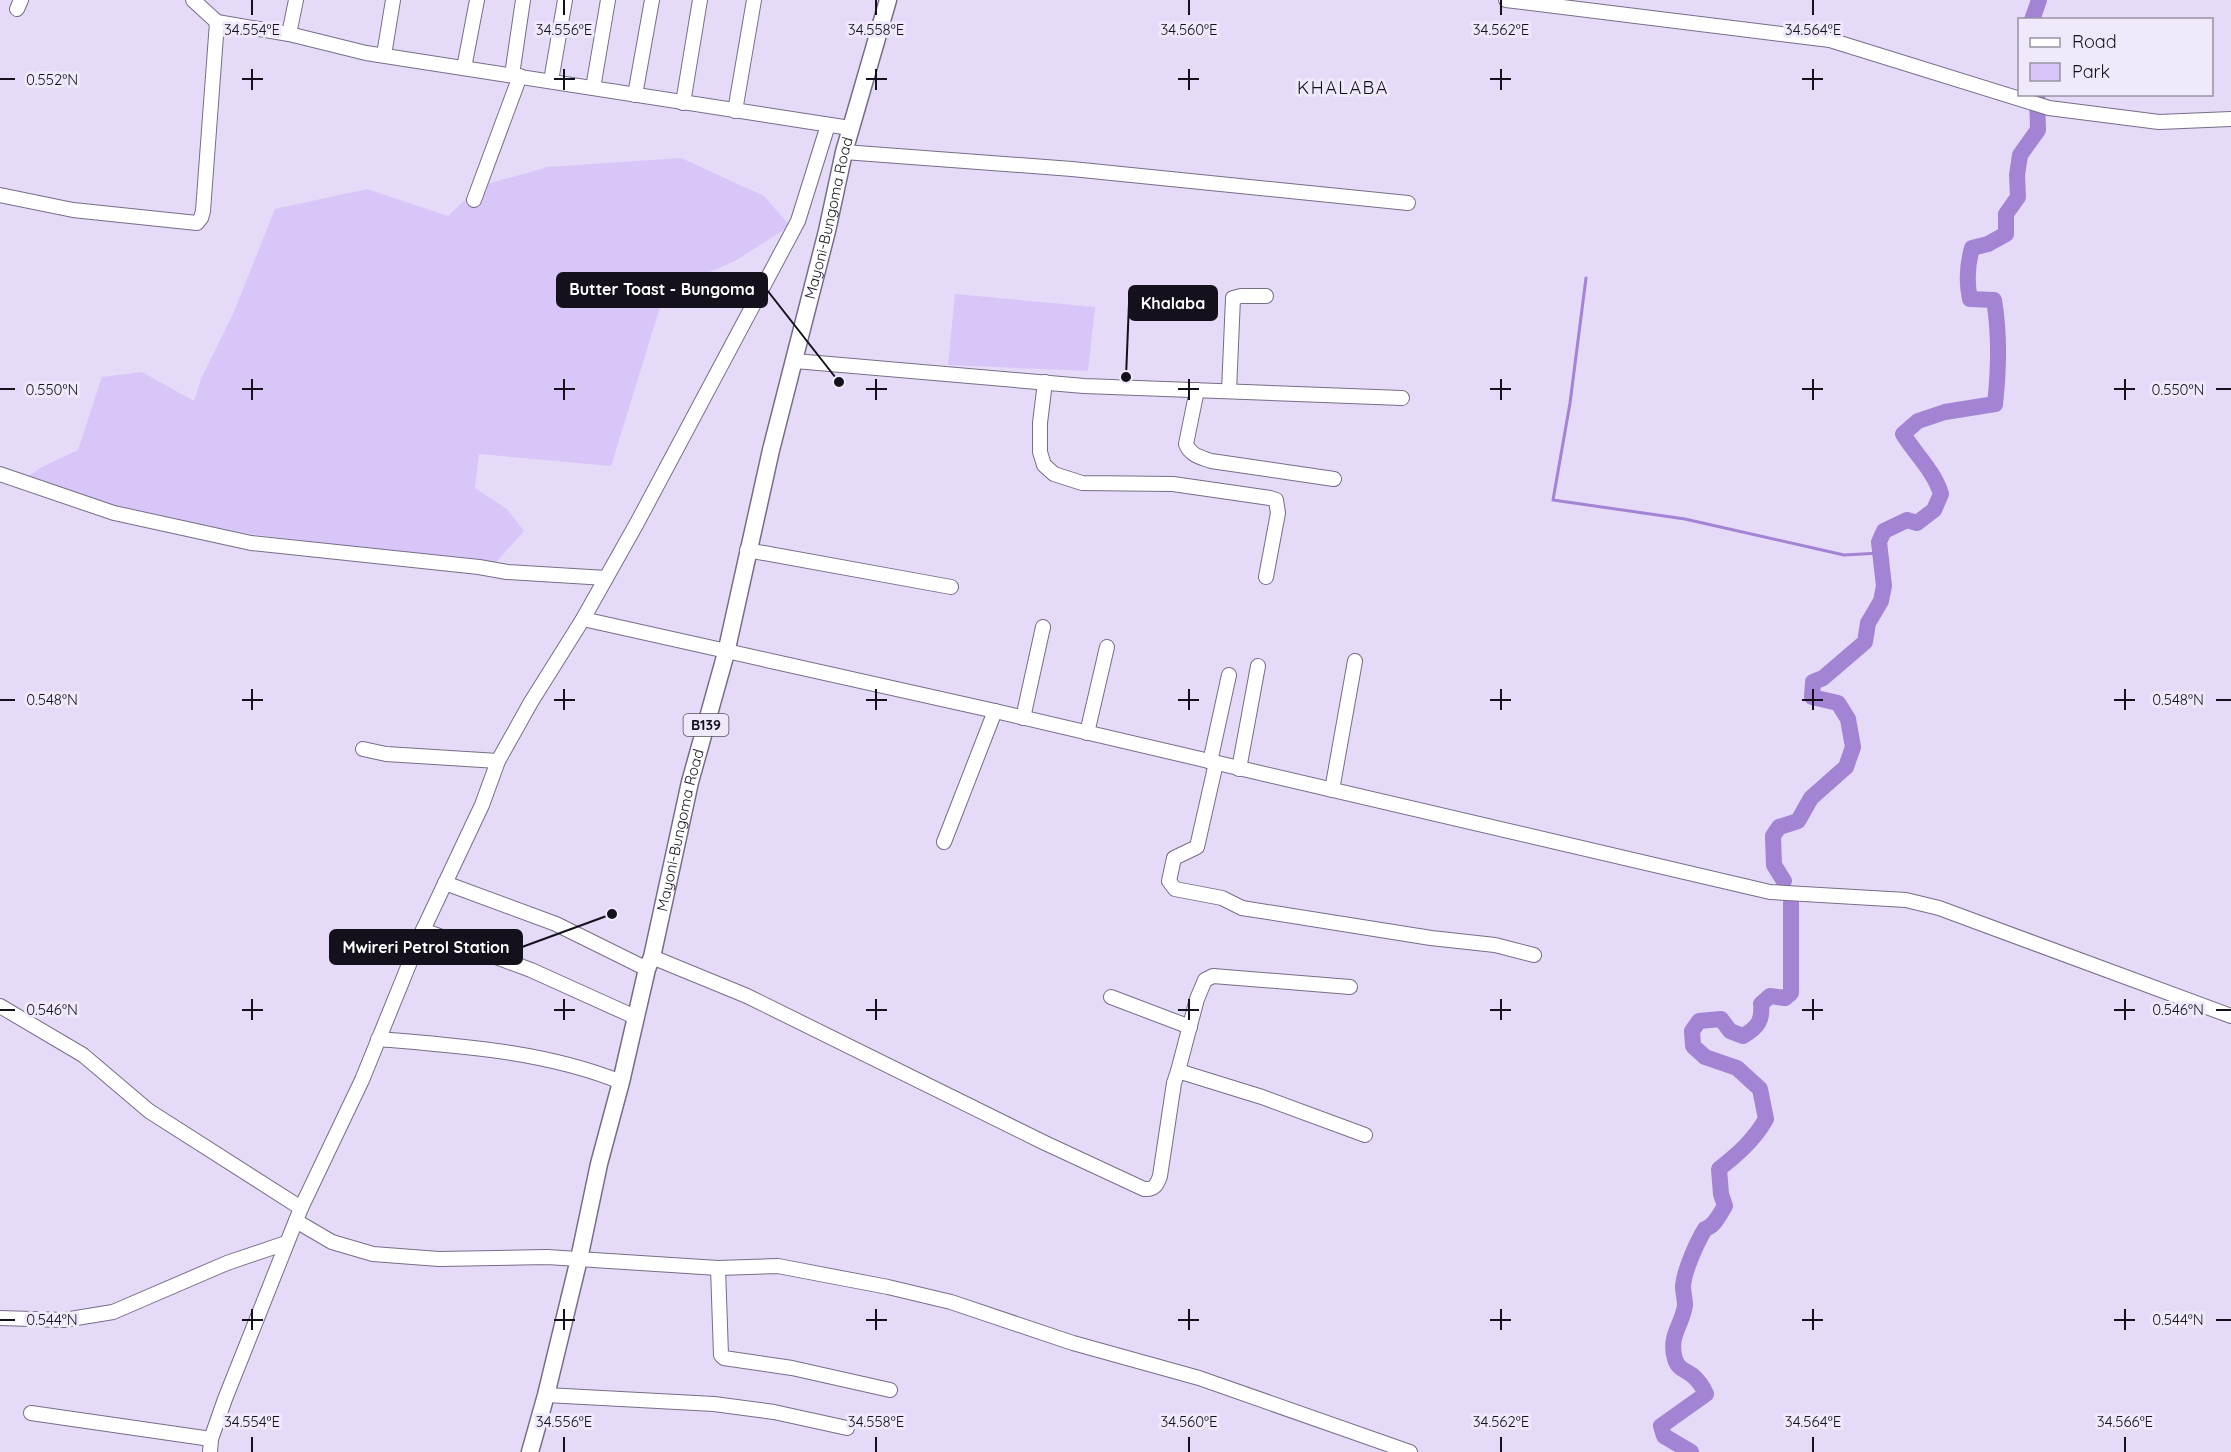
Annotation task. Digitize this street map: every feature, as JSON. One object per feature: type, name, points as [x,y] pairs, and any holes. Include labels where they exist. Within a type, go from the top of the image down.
[{"type":"main road","name":"Mayoni-Bungoma Road","points":[[530,1452],[546,1395],[599,1164],[650,963],[690,782],[726,652],[747,550],[827,231],[844,152],[888,0]]},
{"type":"street","points":[[193,0],[217,22],[289,34],[384,55],[850,128]]},
{"type":"street","points":[[289,34],[297,0]]},
{"type":"street","points":[[384,55],[393,0]]},
{"type":"street","points":[[464,68],[477,0]]},
{"type":"street","points":[[474,200],[516,76],[523,0]]},
{"type":"street","points":[[551,81],[565,0]]},
{"type":"street","points":[[593,88],[608,0]]},
{"type":"street","points":[[635,95],[652,0]]},
{"type":"street","points":[[682,103],[700,0]]},
{"type":"street","points":[[735,111],[754,0]]},
{"type":"street","points":[[1506,0],[1830,40],[2049,108],[2159,122],[2231,119]]},
{"type":"street","points":[[0,195],[73,210],[197,223],[203,211],[217,22]]},
{"type":"street","points":[[31,1413],[210,1445],[298,1214],[362,1080],[423,930],[482,805],[498,761],[531,702],[584,619],[798,221],[828,125]]},
{"type":"street","points":[[844,152],[1072,169],[1408,203]]},
{"type":"street","points":[[1229,391],[1233,298],[1266,296]]},
{"type":"street","points":[[795,361],[1084,386],[1402,398]]},
{"type":"street","points":[[1045,382],[1040,423],[1040,452],[1044,465],[1054,474],[1082,483],[1173,484],[1270,498],[1276,501],[1278,513],[1266,577]]},
{"type":"street","points":[[1197,390],[1186,444],[1188,450],[1196,456],[1210,461],[1334,479]]},
{"type":"street","points":[[0,474],[114,513],[251,543],[479,567],[507,572],[606,578]]},
{"type":"street","points":[[747,550],[951,586]]},
{"type":"street","points":[[584,619],[995,711],[1770,892],[1906,900],[1940,908],[2231,1016]]},
{"type":"street","points":[[1023,718],[1043,627]]},
{"type":"street","points":[[1087,733],[1107,647]]},
{"type":"street","points":[[1332,790],[1355,661]]},
{"type":"street","points":[[1239,768],[1258,666]]},
{"type":"street","points":[[1229,675],[1197,847],[1178,856],[1172,862],[1169,881],[1175,889],[1222,898],[1242,908],[1431,938],[1495,945],[1534,955]]},
{"type":"street","points":[[944,842],[995,711]]},
{"type":"street","points":[[363,749],[386,754],[498,761]]},
{"type":"street","points":[[445,883],[556,924],[650,963],[757,1001],[1034,1138],[1150,1190],[1155,1187],[1160,1176],[1173,1083],[1205,980],[1213,976],[1350,987]]},
{"type":"street","points":[[423,930],[531,970],[635,1017]]},
{"type":"street","points":[[1111,997],[1190,1027]]},
{"type":"street","points":[[0,1006],[83,1055],[149,1111],[298,1214],[332,1242],[373,1254],[439,1259],[547,1257],[718,1268],[788,1268],[888,1287],[951,1302],[1074,1343],[1199,1378],[1410,1452]]},
{"type":"street","points":[[378,1039],[486,1048],[589,1069],[621,1082]]},
{"type":"street","points":[[1178,1071],[1262,1096],[1365,1135]]},
{"type":"street","points":[[0,1318],[64,1320],[113,1312],[227,1263],[286,1243]]},
{"type":"street","points":[[718,1268],[721,1355],[724,1358],[792,1368],[890,1390]]},
{"type":"street","points":[[546,1395],[725,1405],[774,1412],[847,1428]]},
{"type":"green space","points":[[681,158],[764,196],[790,226],[735,261],[665,291],[611,466],[479,454],[475,488],[507,509],[524,531],[491,568],[430,557],[172,524],[20,482],[42,467],[78,450],[102,377],[142,372],[194,401],[201,379],[233,314],[275,209],[367,189],[448,216],[480,186],[548,167]]},
{"type":"green space","points":[[955,294],[1095,307],[1088,371],[948,365]]},
{"type":"waterway","points":[[2033,18],[2039,0]]},
{"type":"waterway","points":[[1784,881],[1774,865],[1773,836],[1779,827],[1798,821],[1811,798],[1846,767],[1853,747],[1848,719],[1838,703],[1812,697],[1813,682],[1823,678],[1865,642],[1868,623],[1881,601],[1884,586],[1879,542],[1884,531],[1907,520],[1917,523],[1934,510],[1941,494],[1929,470],[1903,434],[1918,421],[1945,412],[1995,404],[1998,352],[1994,300],[1970,299],[1968,267],[1972,248],[1988,244],[2006,234],[2006,214],[2018,197],[2017,175],[2020,155],[2038,130],[2037,96]]},
{"type":"waterway","points":[[1586,278],[1570,403],[1553,500],[1685,519],[1844,555],[1881,553]]},
{"type":"waterway","points":[[1691,1452],[1664,1436],[1661,1426],[1706,1394],[1696,1379],[1678,1365],[1673,1351],[1673,1343],[1684,1312],[1684,1280],[1691,1257],[1705,1229],[1714,1223],[1725,1206],[1721,1194],[1719,1169],[1745,1146],[1766,1119],[1760,1089],[1737,1068],[1705,1057],[1693,1046],[1692,1031],[1699,1021],[1721,1019],[1730,1031],[1743,1036],[1758,1023],[1761,1004],[1770,996],[1785,998],[1791,993],[1791,903]]},
{"type":"place","name":"Khalaba","points":[[1126,377]]},
{"type":"place","name":"Butter Toast - Bungoma","points":[[839,382]]},
{"type":"place","name":"Mwireri Petrol Station","points":[[612,914]]},
{"type":"district","name":"KHALABA","points":[[1343,88]]}]
